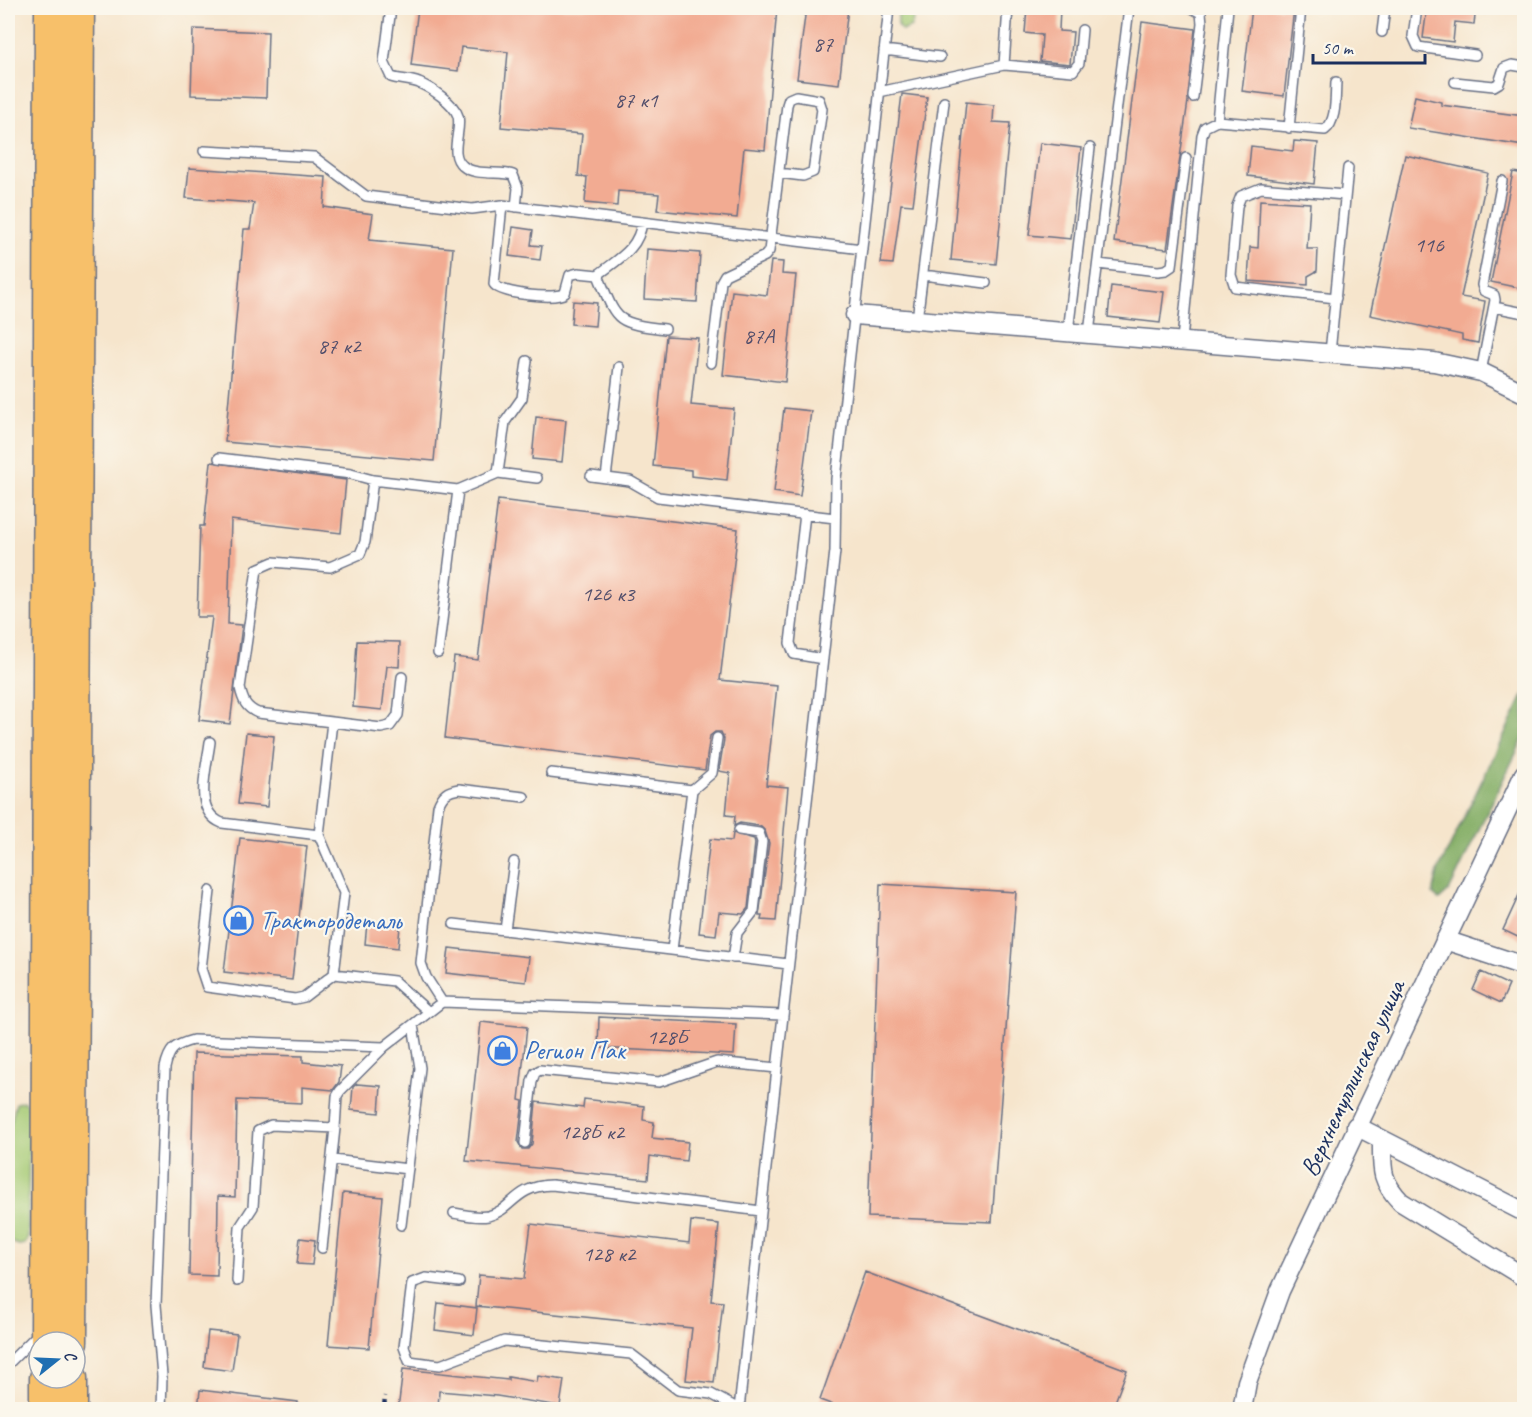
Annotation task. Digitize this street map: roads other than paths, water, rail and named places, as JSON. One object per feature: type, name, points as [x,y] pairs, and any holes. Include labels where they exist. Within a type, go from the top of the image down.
[{"type":"highway","points":[[46,1330],[50,8]]},
{"type":"highway","points":[[72,1330],[79,8]]},
{"type":"highway","points":[[45,1390],[45,1410]]},
{"type":"highway","points":[[72,1390],[72,1410]]},
{"type":"street","points":[[855,315],[1434,362],[1481,372],[1524,393]]},
{"type":"street","name":"Верхнемуллинская улица","points":[[1242,1410],[1247,1382],[1280,1291],[1524,774]]},
{"type":"street","points":[[1445,940],[1524,966]]},
{"type":"street","points":[[1356,1126],[1524,1212]]},
{"type":"street","points":[[1382,1140],[1382,1174],[1388,1188],[1401,1202],[1524,1277]]},
{"type":"lane","points":[[391,8],[384,62],[391,77],[419,83],[455,110],[458,117],[456,148],[463,167],[513,175],[518,188],[516,207]]},
{"type":"lane","points":[[459,1282],[426,1278],[412,1283],[404,1347],[409,1361],[440,1365],[504,1341],[631,1354],[678,1390],[711,1394],[740,1409],[835,551],[836,479],[889,8]]},
{"type":"lane","points":[[1004,65],[1008,8]]},
{"type":"lane","points":[[1089,333],[1129,8]]},
{"type":"lane","points":[[1192,8],[1201,13],[1202,23],[1193,97]]},
{"type":"lane","points":[[1217,121],[1228,8]]},
{"type":"lane","points":[[1289,128],[1300,8]]},
{"type":"lane","points":[[1382,32],[1385,8]]},
{"type":"lane","points":[[1417,8],[1413,36],[1418,47],[1475,55]]},
{"type":"lane","points":[[879,92],[1004,65],[1073,71],[1079,63],[1082,30]]},
{"type":"lane","points":[[884,50],[940,57]]},
{"type":"lane","points":[[1455,82],[1494,86],[1499,83],[1504,68],[1512,65],[1524,67]]},
{"type":"lane","points":[[1182,340],[1202,135],[1205,127],[1217,121],[1318,131],[1331,126],[1336,82]]},
{"type":"lane","points":[[711,363],[721,282],[725,275],[765,256],[769,251],[771,238],[779,173],[789,99],[796,96],[819,100],[822,109],[813,172],[803,176],[779,173]]},
{"type":"lane","points":[[917,320],[944,102]]},
{"type":"lane","points":[[1068,332],[1090,148]]},
{"type":"lane","points":[[204,151],[315,157],[366,196],[472,209],[502,205],[862,249]]},
{"type":"lane","points":[[1098,264],[1158,271],[1172,266],[1186,158]]},
{"type":"lane","points":[[1330,353],[1348,168]]},
{"type":"lane","points":[[1481,372],[1495,297],[1484,291],[1482,285],[1502,181]]},
{"type":"lane","points":[[1336,298],[1235,287],[1231,275],[1235,229],[1238,200],[1253,190],[1269,188],[1345,195]]},
{"type":"lane","points":[[502,205],[494,278],[497,289],[555,297],[565,293],[570,275],[573,273],[598,275],[637,244],[642,222]]},
{"type":"lane","points":[[598,275],[612,310],[624,322],[665,329]]},
{"type":"lane","points":[[923,275],[986,283]]},
{"type":"lane","points":[[1494,307],[1524,313]]},
{"type":"lane","points":[[498,473],[504,422],[522,398],[526,361]]},
{"type":"lane","points":[[606,478],[619,366]]},
{"type":"lane","points":[[219,458],[458,490],[498,473],[537,478]]},
{"type":"lane","points":[[591,476],[630,481],[658,496],[835,518]]},
{"type":"lane","points":[[373,480],[365,542],[360,555],[330,567],[273,562],[264,563],[257,569],[240,688],[243,700],[249,709],[258,713],[381,728],[390,726],[398,715],[402,678]]},
{"type":"lane","points":[[438,652],[458,490]]},
{"type":"lane","points":[[805,514],[790,644],[794,654],[823,659]]},
{"type":"lane","points":[[332,722],[319,835],[344,893],[334,974]]},
{"type":"lane","points":[[672,950],[692,790],[712,773],[717,738]]},
{"type":"lane","points":[[210,742],[204,797],[206,810],[212,819],[222,823],[319,835]]},
{"type":"lane","points":[[551,773],[692,790]]},
{"type":"lane","points":[[442,1002],[426,978],[421,963],[438,806],[442,796],[449,791],[459,789],[524,797]]},
{"type":"lane","points":[[733,958],[736,933],[754,911],[762,842],[759,833],[740,830]]},
{"type":"lane","points":[[506,930],[514,862]]},
{"type":"lane","points":[[210,891],[201,969],[207,987],[295,999],[304,997],[334,974],[394,981],[429,1012]]},
{"type":"lane","points":[[454,924],[789,964]]},
{"type":"lane","points":[[322,1248],[333,1160],[337,1096],[384,1047],[442,1002],[783,1015]]},
{"type":"lane","points":[[401,1225],[420,1068],[413,1025]]},
{"type":"lane","points":[[161,1410],[162,1376],[156,1305],[165,1068],[169,1052],[178,1044],[193,1040],[384,1047]]},
{"type":"lane","points":[[525,1143],[532,1081],[540,1070],[659,1082],[717,1062],[777,1068]]},
{"type":"lane","points":[[237,1281],[240,1227],[253,1208],[258,1131],[271,1125],[335,1128]]},
{"type":"lane","points":[[333,1160],[408,1169]]},
{"type":"lane","points":[[454,1213],[486,1216],[499,1210],[529,1188],[552,1185],[761,1211]]},
{"type":"lane","points":[[8,1364],[27,1349]]},
{"type":"railway","points":[[384,1410],[385,1396]]},
{"type":"place","name":"Трактородеталь","points":[[239,920]]},
{"type":"place","name":"Регион Пак","points":[[503,1050]]}]
